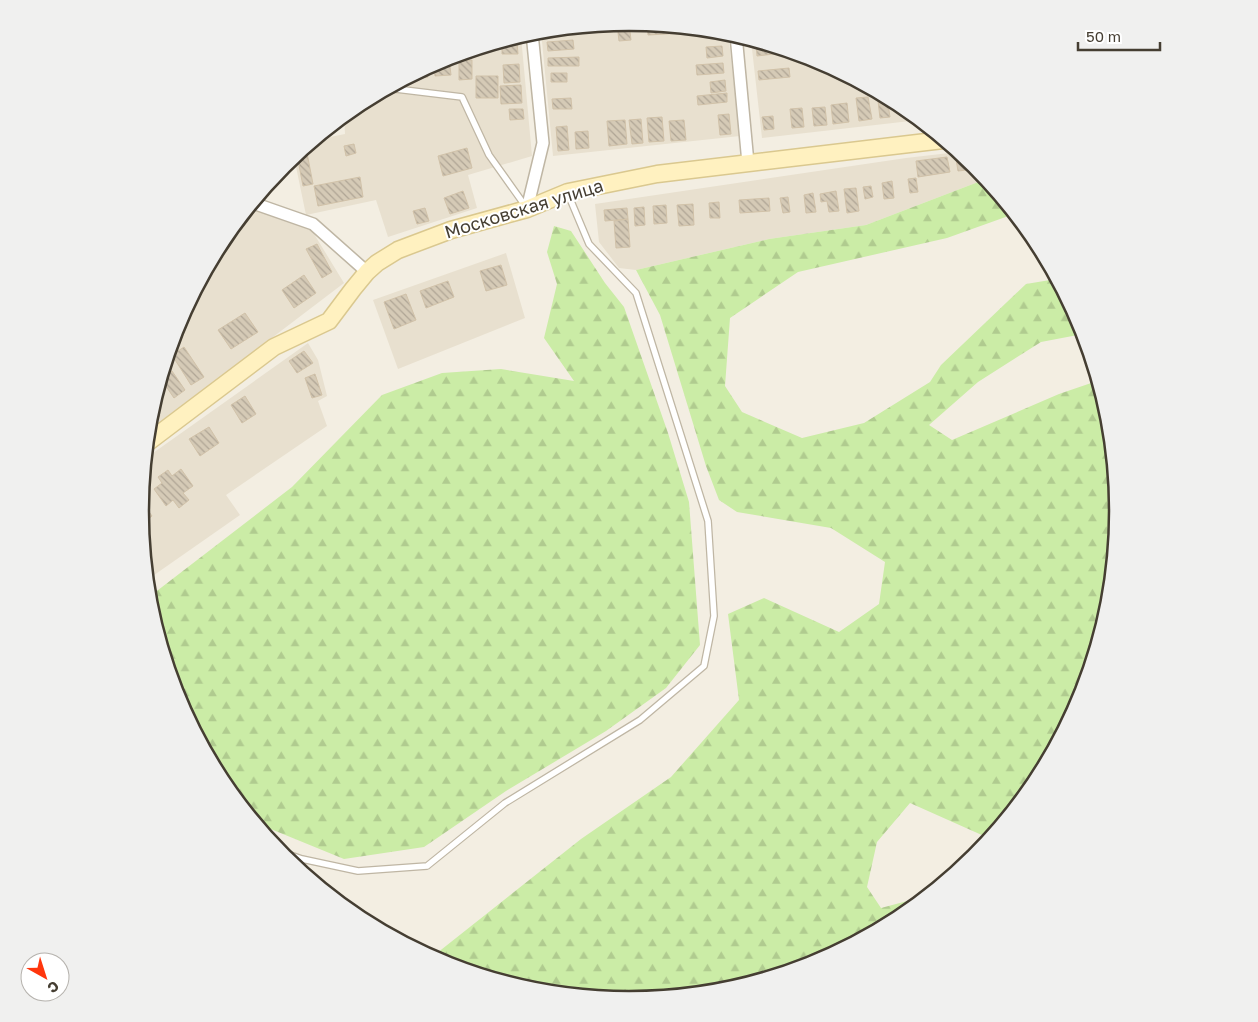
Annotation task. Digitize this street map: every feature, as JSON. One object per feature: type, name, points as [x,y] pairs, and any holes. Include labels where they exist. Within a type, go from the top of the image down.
[{"type":"street","points":[[527,209],[543,143],[533,41]]},
{"type":"street","points":[[737,44],[748,163]]},
{"type":"street","name":"Московская улица","points":[[155,437],[274,347],[329,321],[367,272],[377,263],[398,250],[450,230],[527,209],[568,192],[656,174],[934,141]]},
{"type":"street","points":[[259,205],[313,224],[367,272]]},
{"type":"lane","points":[[401,90],[462,97],[489,155],[527,209]]},
{"type":"lane","points":[[298,858],[358,871],[427,866],[505,803],[640,720],[704,666],[714,616],[708,521],[636,293],[589,244],[568,192]]},
{"type":"shaded area","points":[[629,31],[692,35],[729,42],[740,136],[553,156],[542,39],[598,32]]},
{"type":"shaded area","points":[[522,44],[532,156],[468,175],[477,208],[388,237],[376,200],[306,215],[296,166],[328,137],[345,134],[344,125],[362,112],[417,81],[475,57]]},
{"type":"shaded area","points":[[752,48],[813,68],[841,81],[909,121],[762,138]]},
{"type":"shaded area","points":[[948,153],[978,182],[866,225],[769,239],[636,270],[619,268],[599,242],[595,204]]},
{"type":"shaded area","points":[[258,207],[311,229],[344,283],[157,425],[175,357],[199,299],[230,244]]},
{"type":"shaded area","points":[[506,253],[525,318],[398,369],[373,300]]},
{"type":"shaded area","points":[[308,343],[318,360],[327,396],[318,401],[327,426],[226,495],[240,515],[153,576],[149,511],[152,453]]},
{"type":"green space","points":[[978,182],[1008,216],[947,238],[798,272],[730,318],[725,386],[742,412],[802,438],[864,423],[930,382],[941,365],[1026,284],[1049,280],[1075,336],[1041,342],[978,382],[929,425],[952,440],[1059,394],[1091,383],[1100,417],[1108,480],[1109,511],[1105,574],[1100,605],[1083,665],[1072,695],[1044,751],[1010,803],[982,835],[910,803],[877,842],[867,887],[881,908],[909,900],[841,941],[783,965],[723,982],[692,987],[629,991],[598,990],[535,982],[475,965],[439,951],[581,839],[671,777],[739,700],[728,614],[764,598],[839,632],[879,604],[885,562],[831,528],[737,512],[719,500],[706,466],[660,315],[636,270],[769,239],[866,225]]},
{"type":"green space","points":[[554,226],[571,231],[605,283],[624,307],[668,433],[689,502],[700,645],[666,688],[606,731],[506,791],[424,847],[344,859],[269,828],[230,778],[199,723],[186,695],[166,635],[156,592],[292,487],[382,395],[442,373],[501,369],[574,381],[544,338],[557,284],[547,252]]},
{"type":"building","points":[[618,31],[630,31],[631,40],[619,41]]},
{"type":"building","points":[[648,32],[675,33],[648,35]]},
{"type":"building","points":[[573,40],[574,49],[548,51],[547,42]]},
{"type":"building","points":[[517,45],[518,54],[502,54],[502,49]]},
{"type":"building","points":[[722,46],[723,56],[707,58],[706,47]]},
{"type":"building","points":[[757,49],[773,54],[757,56]]},
{"type":"building","points":[[579,57],[579,66],[548,66],[548,58]]},
{"type":"building","points":[[472,60],[472,79],[459,80],[459,63]]},
{"type":"building","points":[[723,63],[724,73],[697,75],[696,65]]},
{"type":"building","points":[[519,64],[520,82],[504,83],[503,65]]},
{"type":"building","points":[[450,66],[451,75],[435,76],[435,73]]},
{"type":"building","points":[[789,68],[790,77],[759,80],[758,71]]},
{"type":"building","points":[[551,73],[567,73],[567,82],[551,82]]},
{"type":"building","points":[[476,76],[498,76],[498,98],[476,98]]},
{"type":"building","points":[[725,80],[726,91],[711,93],[710,82]]},
{"type":"building","points":[[521,85],[522,103],[501,104],[500,86]]},
{"type":"building","points":[[727,93],[727,102],[698,105],[697,96]]},
{"type":"building","points":[[868,97],[872,119],[859,121],[856,98]]},
{"type":"building","points":[[571,98],[572,109],[553,109],[552,99]]},
{"type":"building","points":[[878,101],[889,108],[890,117],[880,118]]},
{"type":"building","points":[[847,103],[849,122],[833,124],[831,105]]},
{"type":"building","points":[[825,107],[827,125],[814,126],[812,108]]},
{"type":"building","points":[[802,108],[804,127],[792,128],[790,109]]},
{"type":"building","points":[[509,109],[523,109],[524,119],[510,120]]},
{"type":"building","points":[[729,114],[731,134],[720,135],[718,115]]},
{"type":"building","points":[[773,116],[774,129],[764,130],[762,117]]},
{"type":"building","points":[[662,117],[664,141],[649,142],[647,118]]},
{"type":"building","points":[[641,119],[643,143],[632,144],[629,120]]},
{"type":"building","points":[[625,120],[627,144],[609,146],[607,121]]},
{"type":"building","points":[[684,120],[686,140],[671,141],[669,121]]},
{"type":"building","points":[[567,126],[569,150],[558,151],[556,127]]},
{"type":"building","points":[[588,131],[589,148],[576,149],[575,132]]},
{"type":"building","points":[[354,144],[356,153],[346,156],[344,146]]},
{"type":"building","points":[[467,148],[472,168],[443,176],[438,156]]},
{"type":"building","points":[[307,155],[313,184],[303,186],[299,164]]},
{"type":"building","points":[[947,157],[950,172],[918,177],[916,161]]},
{"type":"building","points":[[956,161],[966,170],[958,171]]},
{"type":"building","points":[[360,177],[363,197],[318,206],[314,186]]},
{"type":"building","points":[[916,178],[918,192],[910,193],[908,179]]},
{"type":"building","points":[[892,181],[894,198],[884,199],[882,183]]},
{"type":"building","points":[[871,186],[873,197],[865,199],[863,187]]},
{"type":"building","points":[[856,188],[859,211],[847,213],[844,189]]},
{"type":"building","points":[[463,191],[469,208],[450,214],[444,198]]},
{"type":"building","points":[[836,191],[839,211],[829,212],[827,201],[821,202],[820,194]]},
{"type":"building","points":[[813,193],[816,212],[806,213],[804,195]]},
{"type":"building","points":[[788,197],[790,212],[783,213],[780,198]]},
{"type":"building","points":[[769,198],[770,211],[740,213],[739,200]]},
{"type":"building","points":[[719,202],[720,218],[710,218],[709,203]]},
{"type":"building","points":[[693,204],[694,225],[679,226],[677,205]]},
{"type":"building","points":[[666,205],[667,223],[654,224],[653,206]]},
{"type":"building","points":[[644,207],[645,225],[635,226],[634,208]]},
{"type":"building","points":[[425,208],[429,221],[417,224],[413,211]]},
{"type":"building","points":[[627,208],[628,219],[605,221],[604,210]]},
{"type":"building","points":[[628,219],[630,247],[616,248],[614,221]]},
{"type":"building","points":[[317,244],[332,272],[322,278],[306,249]]},
{"type":"building","points":[[501,265],[507,285],[486,291],[480,271]]},
{"type":"building","points":[[304,275],[316,293],[294,308],[282,290]]},
{"type":"building","points":[[448,281],[454,297],[426,308],[420,291]]},
{"type":"building","points":[[406,294],[416,320],[394,329],[384,302]]},
{"type":"building","points":[[245,313],[258,332],[231,349],[218,330]]},
{"type":"building","points":[[184,347],[204,377],[191,385],[174,359],[177,352]]},
{"type":"building","points":[[304,351],[313,363],[297,373],[289,361]]},
{"type":"building","points":[[172,371],[185,390],[174,398],[166,387]]},
{"type":"building","points":[[315,374],[322,395],[312,398],[305,378]]},
{"type":"building","points":[[245,396],[256,414],[242,423],[231,405]]},
{"type":"building","points":[[209,427],[219,443],[200,456],[189,439]]},
{"type":"building","points":[[181,469],[193,486],[183,493],[189,500],[179,508],[173,500],[166,506],[154,489],[162,483],[158,477],[168,470],[172,476]]}]
